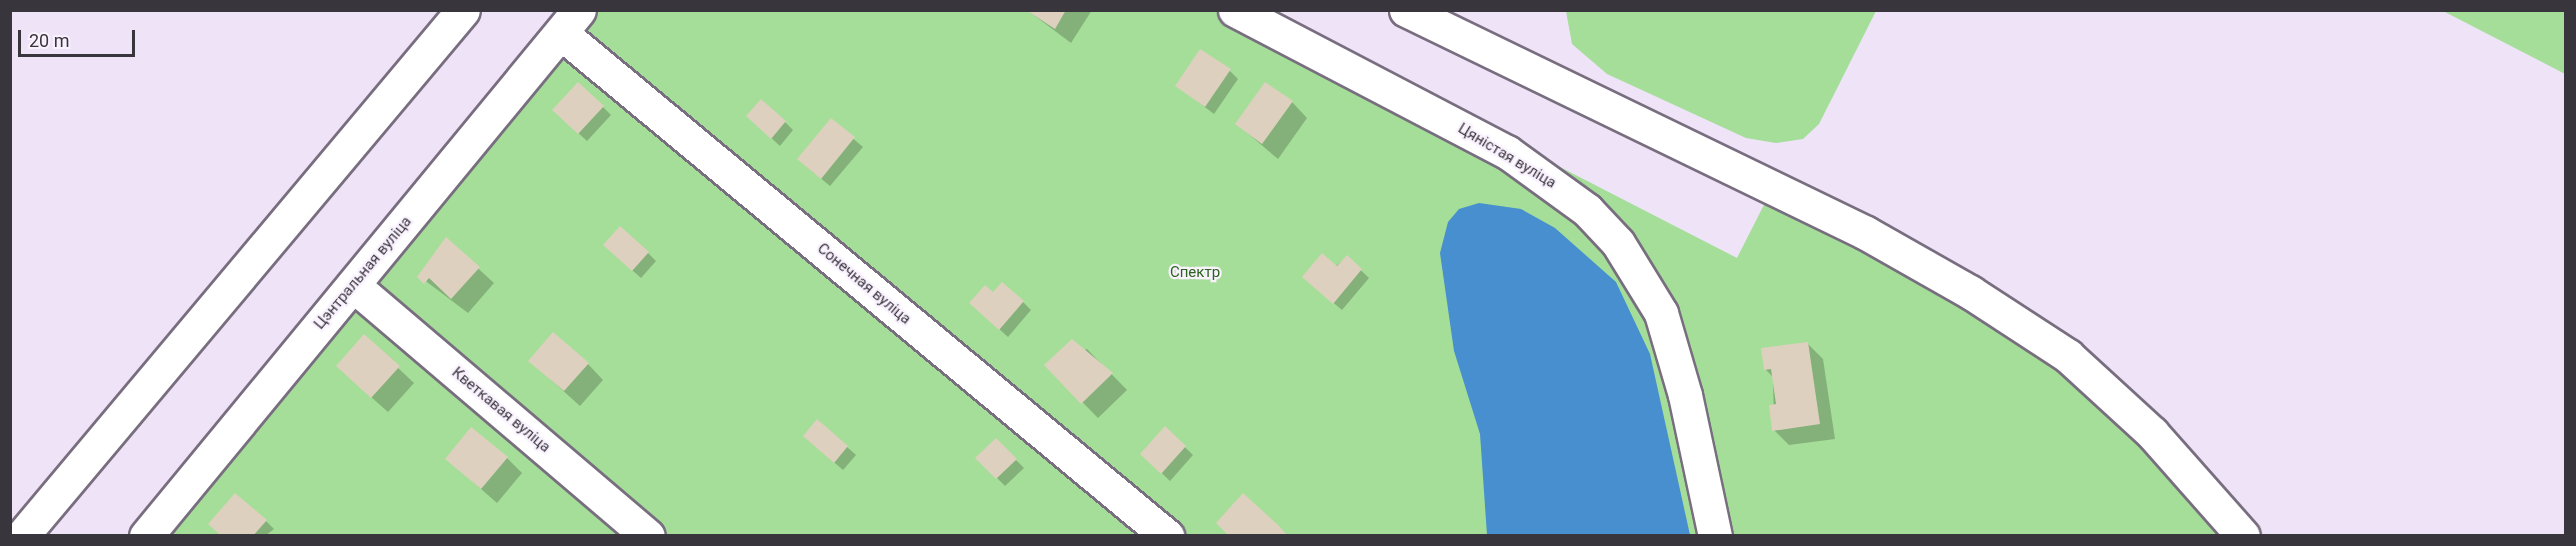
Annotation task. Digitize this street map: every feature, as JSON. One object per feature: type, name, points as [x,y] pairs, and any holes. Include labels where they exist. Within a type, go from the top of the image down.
[{"type":"street","points":[[22,536],[464,10]]},
{"type":"street","name":"Цяністая вуліца","points":[[1235,10],[1507,152],[1587,210],[1618,243],[1661,313],[1685,395],[1715,536]]},
{"type":"street","points":[[1406,10],[1866,233],[1970,292],[2068,356],[2152,433],[2243,536]]},
{"type":"street","name":"Цэнтральная вуліца","points":[[146,536],[570,22]]},
{"type":"street","name":"Сонечная вуліца","points":[[570,22],[1167,536]]},
{"type":"street","name":"Кветкавая вуліца","points":[[353,285],[648,536]]},
{"type":"green space","name":"Спектр","points":[[579,10],[1257,11],[1737,258],[1772,189],[2068,356],[2243,536],[146,536]]},
{"type":"green space","points":[[1566,10],[1876,11],[1819,124],[1803,139],[1776,143],[1746,138],[1607,74],[1572,44]]},
{"type":"green space","points":[[2443,11],[2565,11],[2565,74]]},
{"type":"water","points":[[1479,203],[1521,209],[1555,228],[1616,282],[1650,354],[1690,535],[1487,535],[1480,434],[1454,351],[1440,253],[1448,222],[1459,209]]},
{"type":"building","points":[[1026,10],[1066,10],[1055,29]]},
{"type":"building","points":[[1200,49],[1231,69],[1205,107],[1175,86]]},
{"type":"building","points":[[578,82],[604,106],[578,134],[552,110]]},
{"type":"building","points":[[1265,82],[1293,101],[1262,144],[1235,124]]},
{"type":"building","points":[[761,99],[786,121],[771,139],[746,116]]},
{"type":"building","points":[[831,118],[855,137],[821,179],[797,159]]},
{"type":"building","points":[[620,226],[649,252],[632,271],[603,245]]},
{"type":"building","points":[[446,237],[480,267],[451,299],[429,278],[424,284],[417,277]]},
{"type":"building","points":[[1322,253],[1337,266],[1347,255],[1362,269],[1333,304],[1302,277]]},
{"type":"building","points":[[1002,282],[1024,301],[999,330],[969,303],[985,285],[993,292]]},
{"type":"building","points":[[553,332],[589,363],[564,391],[528,361]]},
{"type":"building","points":[[364,334],[400,366],[371,398],[336,366]]},
{"type":"building","points":[[1072,339],[1113,373],[1081,404],[1044,365]]},
{"type":"building","points":[[1808,342],[1820,424],[1772,431],[1769,405],[1776,404],[1771,369],[1764,370],[1761,348]]},
{"type":"building","points":[[817,419],[848,446],[834,463],[803,436]]},
{"type":"building","points":[[1165,426],[1186,446],[1161,474],[1140,454]]},
{"type":"building","points":[[471,427],[508,457],[481,489],[445,459]]},
{"type":"building","points":[[996,438],[1017,459],[996,479],[975,458]]},
{"type":"building","points":[[235,493],[267,520],[253,536],[221,536],[208,524]]},
{"type":"building","points":[[1243,493],[1288,536],[1229,536],[1216,523]]}]
